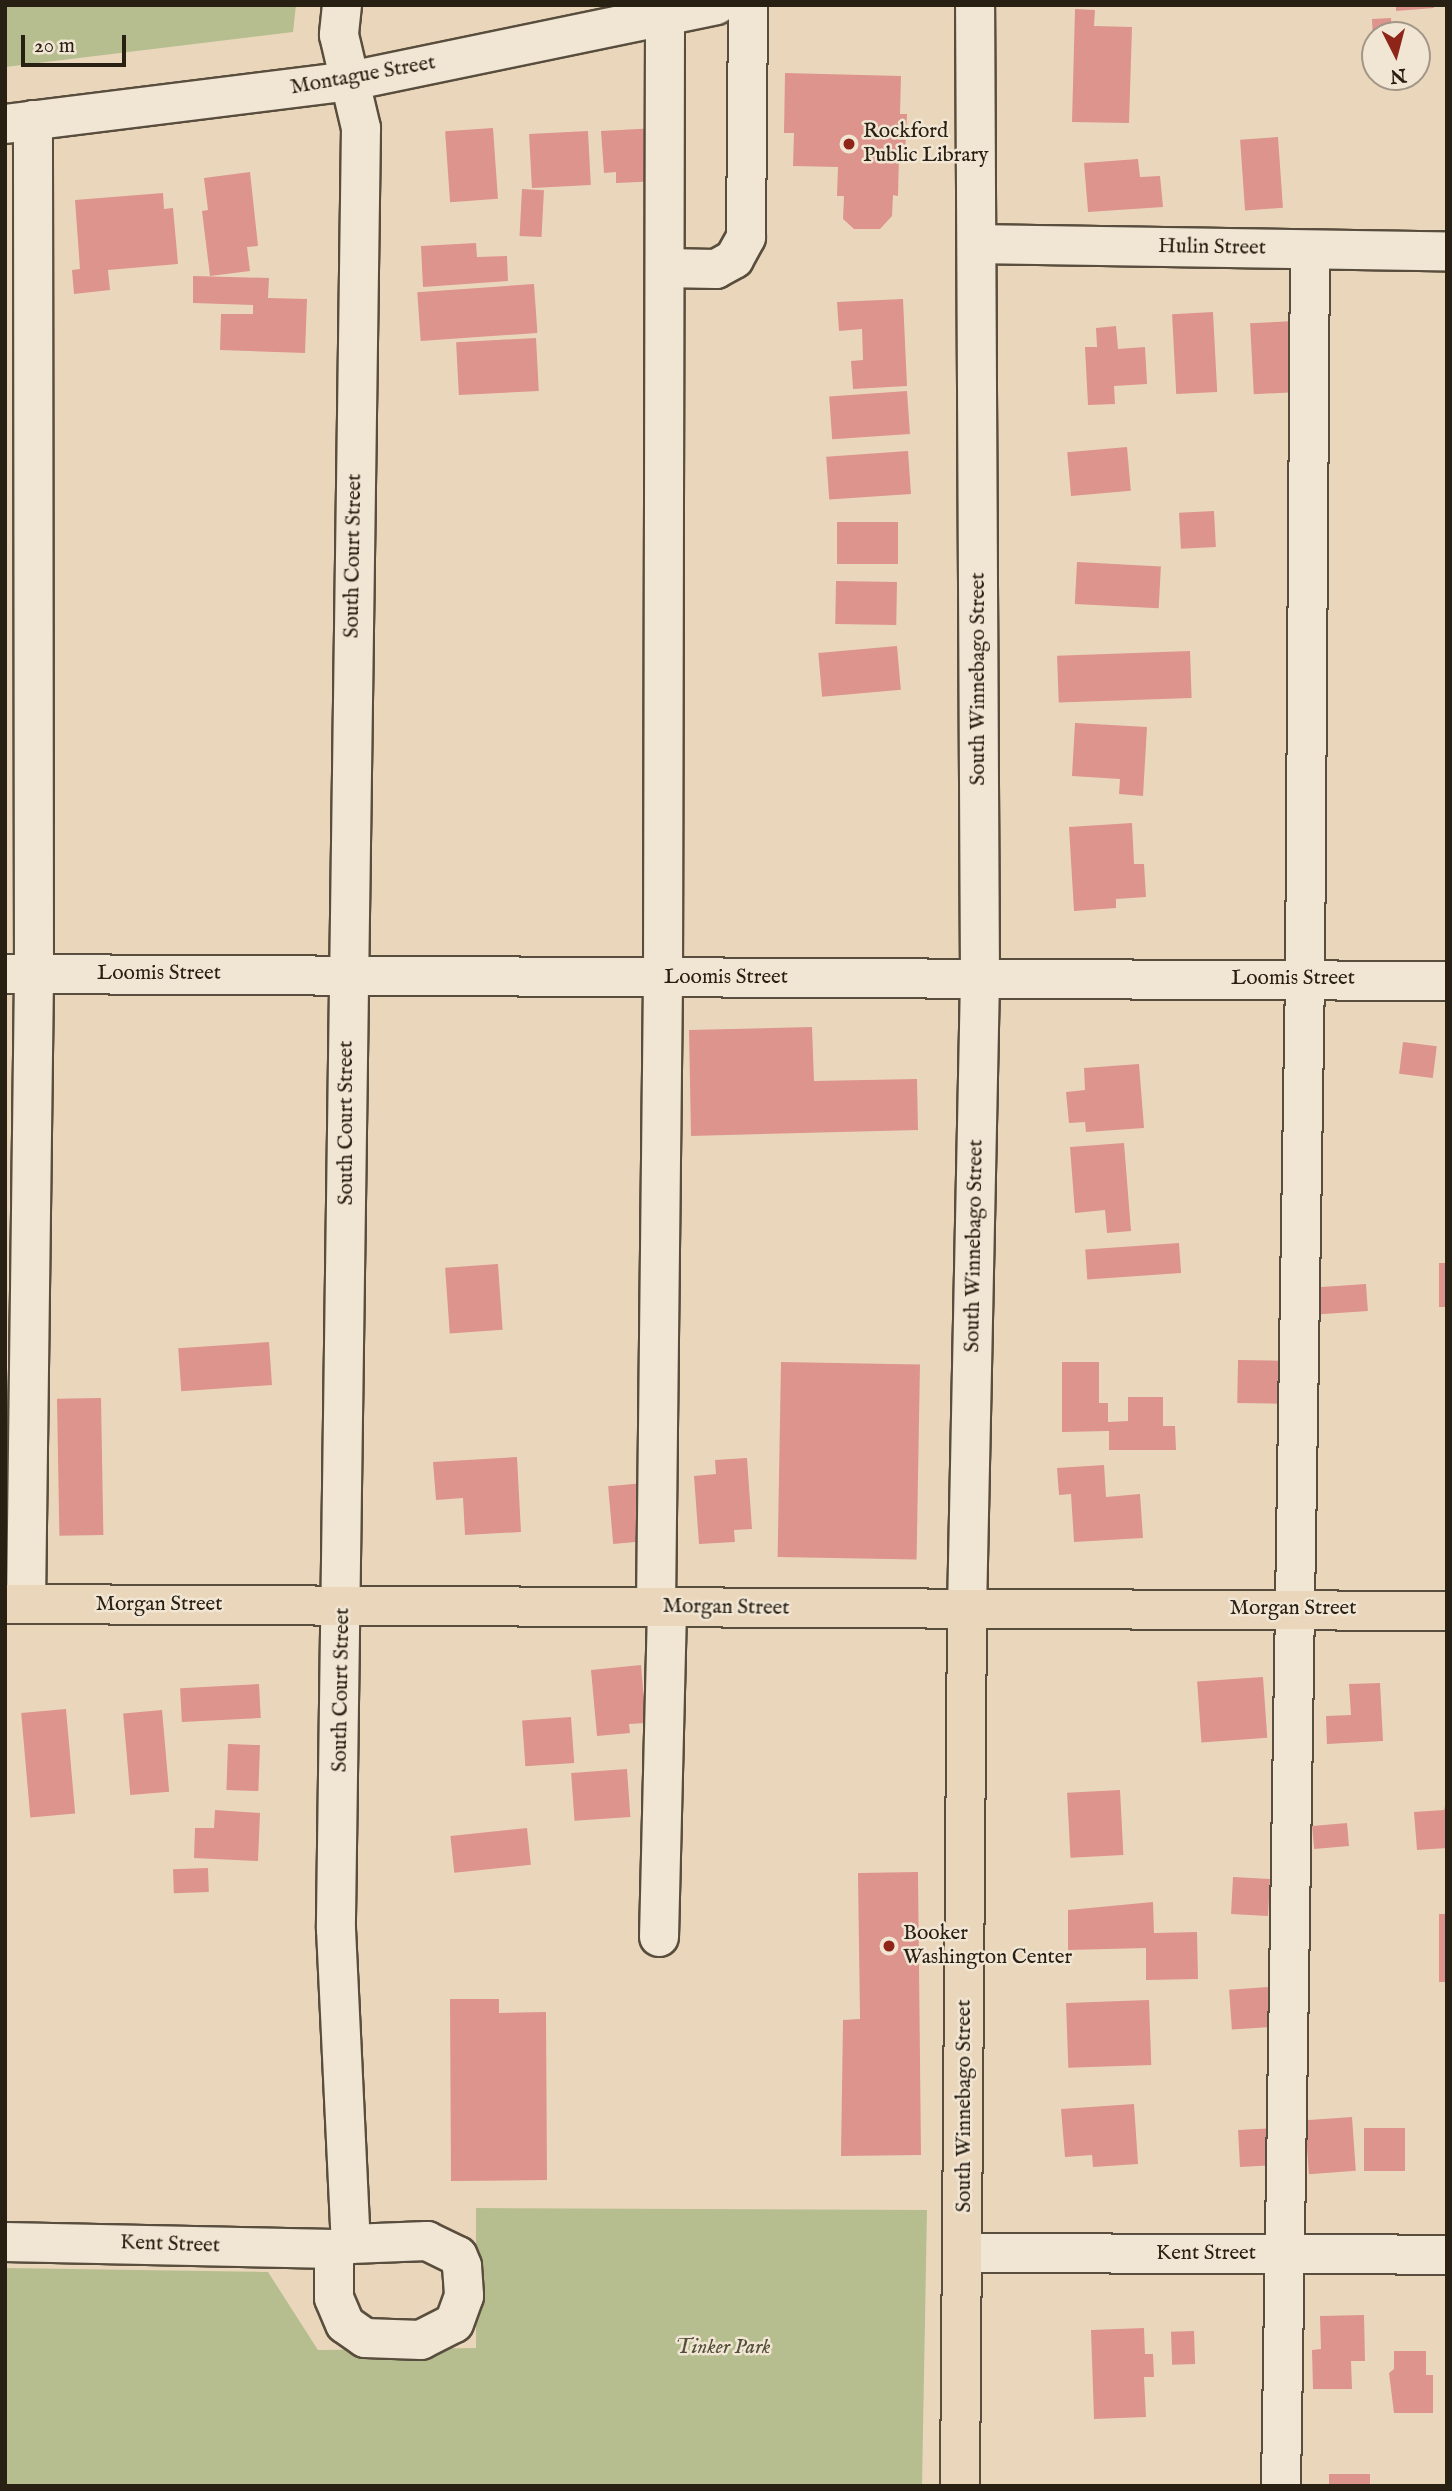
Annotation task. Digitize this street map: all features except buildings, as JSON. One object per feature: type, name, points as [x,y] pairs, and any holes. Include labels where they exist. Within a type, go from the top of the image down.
[{"type":"main road","name":"Morgan Street","points":[[16,1604],[967,1611],[1292,1608],[1447,1611]]},
{"type":"main road","name":"South Winnebago Street","points":[[960,2486],[965,2253],[967,1611]]},
{"type":"street","name":"South Court Street","points":[[342,5],[340,35],[361,128],[348,975],[344,1605],[336,1929],[343,2246]]},
{"type":"street","name":"Montague Street","points":[[19,122],[350,81],[716,5]]},
{"type":"street","points":[[665,268],[716,269],[734,259],[746,237],[748,5]]},
{"type":"street","name":"South Winnebago Street","points":[[967,1611],[980,979],[975,5]]},
{"type":"street","points":[[659,1937],[666,15]]},
{"type":"street","points":[[16,1604],[20,974],[19,122]]},
{"type":"street","name":"Hulin Street","points":[[977,244],[1447,251]]},
{"type":"street","points":[[1281,2486],[1288,2254],[1292,1608],[1305,978],[1310,250]]},
{"type":"street","name":"Loomis Street","points":[[20,974],[1305,978],[1447,981]]},
{"type":"street","name":"Kent Street","points":[[5,2242],[343,2246]]},
{"type":"street","name":"Kent Street","points":[[965,2253],[1447,2255]]},
{"type":"green space","points":[[5,5],[296,5],[293,32],[5,67]]},
{"type":"green space","name":"Tinker Park","points":[[476,2208],[927,2210],[922,2486],[5,2486],[5,2268],[268,2272],[318,2350],[476,2348]]},
{"type":"place","name":"Rockford Public Library","points":[[849,144]]},
{"type":"place","name":"Booker Washington Center","points":[[889,1946]]}]
